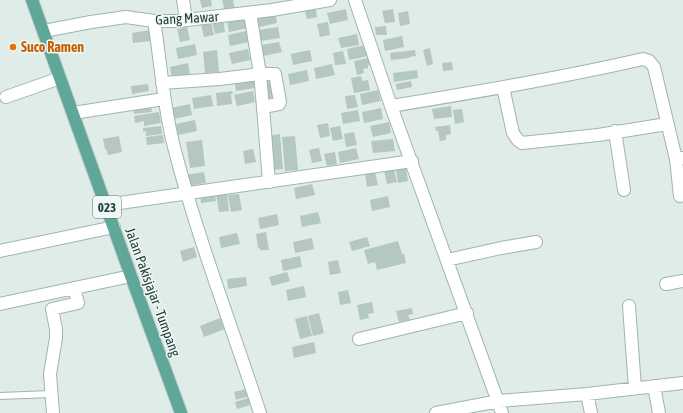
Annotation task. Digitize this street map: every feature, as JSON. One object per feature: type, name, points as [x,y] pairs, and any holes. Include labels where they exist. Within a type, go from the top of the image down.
[{"type":"main road","name":"Jalan Pakisjajar - Tumpang","points":[[32,0],[181,413]]},
{"type":"street","points":[[184,0],[186,19]]},
{"type":"street","name":"Gang Mawar","points":[[44,31],[126,17],[178,21],[250,13],[330,0]]},
{"type":"street","points":[[355,0],[391,106],[499,401],[502,413]]},
{"type":"street","points":[[250,13],[260,74],[269,182]]},
{"type":"street","points":[[154,20],[164,99],[186,194],[258,412]]},
{"type":"street","points":[[391,106],[591,71],[643,59],[649,61],[654,67],[667,124],[680,159],[680,196]]},
{"type":"street","points":[[162,83],[275,74],[280,102],[277,105],[262,107]]},
{"type":"street","points":[[6,97],[60,78]]},
{"type":"street","points":[[503,87],[513,133],[522,143],[598,135],[667,124]]},
{"type":"street","points":[[73,113],[164,99]]},
{"type":"street","points":[[615,132],[624,190]]},
{"type":"street","points":[[106,205],[412,161]]},
{"type":"street","points":[[0,250],[114,228]]},
{"type":"street","points":[[447,260],[536,242]]},
{"type":"street","points":[[0,304],[131,276]]},
{"type":"street","points":[[666,284],[683,281]]},
{"type":"street","points":[[53,413],[50,374],[56,329],[52,309],[78,303],[74,288]]},
{"type":"street","points":[[629,306],[635,388]]},
{"type":"street","points":[[359,339],[467,313]]},
{"type":"street","points":[[436,413],[499,401],[587,394],[683,383]]},
{"type":"street","points":[[654,386],[659,413]]},
{"type":"street","points":[[587,394],[591,413]]},
{"type":"lane","points":[[0,396],[51,394]]},
{"type":"building","points":[[200,0],[211,0],[212,6],[202,8]]},
{"type":"building","points":[[222,0],[233,0],[235,10],[225,12]]},
{"type":"building","points":[[315,5],[317,17],[307,19],[304,7]]},
{"type":"building","points":[[346,9],[348,20],[330,24],[327,13]]},
{"type":"building","points":[[393,9],[395,22],[385,23],[382,11]]},
{"type":"building","points":[[408,11],[410,24],[400,26],[398,13]]},
{"type":"building","points":[[275,12],[277,23],[259,27],[256,16]]},
{"type":"building","points":[[246,17],[248,28],[229,32],[227,21]]},
{"type":"building","points":[[223,19],[225,32],[215,34],[212,21]]},
{"type":"building","points":[[211,22],[214,35],[204,37],[201,24]]},
{"type":"building","points":[[328,22],[330,35],[320,37],[317,24]]},
{"type":"building","points":[[386,26],[387,35],[376,35],[375,27]]},
{"type":"building","points":[[187,27],[190,40],[180,42],[177,29]]},
{"type":"building","points":[[278,27],[280,38],[261,41],[259,30]]},
{"type":"building","points":[[150,30],[151,41],[133,43],[132,33]]},
{"type":"building","points":[[246,31],[249,42],[230,46],[228,35]]},
{"type":"building","points":[[357,34],[359,45],[341,48],[338,38]]},
{"type":"building","points":[[402,36],[404,47],[385,51],[383,40]]},
{"type":"building","points":[[279,42],[282,52],[263,56],[261,45]]},
{"type":"building","points":[[195,44],[197,55],[178,59],[176,48]]},
{"type":"building","points":[[365,45],[368,56],[349,60],[347,49]]},
{"type":"building","points":[[430,48],[433,64],[427,66],[423,50]]},
{"type":"building","points":[[248,49],[250,60],[232,64],[229,53]]},
{"type":"building","points":[[217,50],[219,72],[205,73],[203,52]]},
{"type":"building","points":[[310,50],[312,61],[293,65],[291,54]]},
{"type":"building","points":[[415,50],[416,56],[391,60],[390,53]]},
{"type":"building","points":[[343,51],[346,64],[335,65],[333,53]]},
{"type":"building","points":[[368,58],[370,65],[368,65],[368,68],[363,69],[364,73],[357,75],[354,61]]},
{"type":"building","points":[[452,62],[453,70],[443,71],[442,63]]},
{"type":"building","points":[[188,63],[190,74],[172,78],[170,67]]},
{"type":"building","points":[[332,64],[335,75],[316,79],[314,68]]},
{"type":"building","points":[[307,70],[309,81],[290,85],[288,74]]},
{"type":"building","points":[[417,70],[418,78],[394,82],[393,73]]},
{"type":"building","points":[[361,76],[362,81],[368,80],[370,90],[354,93],[351,78]]},
{"type":"building","points":[[253,77],[255,88],[236,91],[234,80]]},
{"type":"building","points":[[275,81],[277,97],[263,99],[261,82]]},
{"type":"building","points":[[411,81],[412,87],[397,90],[396,84]]},
{"type":"building","points":[[148,84],[149,91],[132,94],[131,86]]},
{"type":"building","points":[[378,90],[381,101],[362,105],[360,94]]},
{"type":"building","points":[[232,91],[232,104],[217,106],[216,93]]},
{"type":"building","points":[[253,91],[255,102],[237,106],[234,95]]},
{"type":"building","points":[[211,95],[213,106],[194,109],[192,98]]},
{"type":"building","points":[[355,95],[358,107],[347,109],[345,96]]},
{"type":"building","points":[[150,102],[152,112],[134,114],[133,104]]},
{"type":"building","points":[[190,104],[192,115],[174,119],[171,108]]},
{"type":"building","points":[[451,106],[452,117],[434,119],[432,109]]},
{"type":"building","points":[[381,108],[383,119],[364,123],[362,112]]},
{"type":"building","points":[[462,109],[464,122],[455,124],[453,110]]},
{"type":"building","points":[[358,110],[360,121],[343,124],[341,113]]},
{"type":"building","points":[[159,112],[161,123],[144,126],[144,121],[135,123],[134,116]]},
{"type":"building","points":[[195,120],[197,131],[178,135],[176,124]]},
{"type":"building","points":[[389,122],[391,133],[373,137],[370,126]]},
{"type":"building","points":[[328,123],[330,136],[320,138],[317,125]]},
{"type":"building","points":[[450,125],[451,134],[446,135],[446,140],[440,141],[438,131],[436,131],[435,127]]},
{"type":"building","points":[[161,126],[162,134],[146,136],[146,131],[143,132],[143,128]]},
{"type":"building","points":[[340,126],[343,139],[333,141],[330,128]]},
{"type":"building","points":[[354,132],[357,145],[346,147],[344,134]]},
{"type":"building","points":[[280,134],[283,169],[270,170],[268,136]]},
{"type":"building","points":[[163,135],[164,143],[147,145],[146,137]]},
{"type":"building","points":[[119,136],[122,152],[108,155],[103,139]]},
{"type":"building","points":[[295,136],[298,170],[285,171],[282,137]]},
{"type":"building","points":[[393,139],[395,151],[373,153],[371,141]]},
{"type":"building","points":[[202,140],[205,166],[190,168],[186,142]]},
{"type":"building","points":[[319,148],[322,161],[312,163],[309,150]]},
{"type":"building","points":[[356,148],[359,159],[340,163],[338,152]]},
{"type":"building","points":[[253,149],[256,162],[245,164],[243,151]]},
{"type":"building","points":[[335,152],[337,164],[327,166],[324,154]]},
{"type":"building","points":[[406,168],[408,181],[398,183],[396,170]]},
{"type":"building","points":[[394,169],[397,182],[387,184],[384,171]]},
{"type":"building","points":[[204,172],[206,183],[187,186],[185,175]]},
{"type":"building","points":[[375,172],[378,185],[367,187],[365,174]]},
{"type":"building","points":[[312,184],[315,195],[296,199],[294,188]]},
{"type":"building","points":[[215,193],[216,201],[201,203],[200,195]]},
{"type":"building","points":[[227,193],[229,211],[219,212],[216,194]]},
{"type":"building","points":[[239,194],[242,210],[231,212],[228,195]]},
{"type":"building","points":[[388,196],[390,207],[372,211],[370,200]]},
{"type":"building","points":[[318,212],[321,223],[302,227],[300,216]]},
{"type":"building","points":[[277,214],[279,225],[260,229],[258,218]]},
{"type":"building","points":[[266,232],[269,250],[260,250],[259,247],[258,248],[256,234]]},
{"type":"building","points":[[237,233],[240,244],[221,248],[219,237]]},
{"type":"building","points":[[367,237],[370,246],[352,251],[349,242]]},
{"type":"building","points":[[312,238],[314,249],[295,253],[293,242]]},
{"type":"building","points":[[398,241],[406,263],[377,270],[375,262],[368,264],[364,250]]},
{"type":"building","points":[[194,247],[197,257],[183,262],[180,251]]},
{"type":"building","points":[[300,256],[302,267],[283,271],[281,260]]},
{"type":"building","points":[[338,260],[341,273],[330,275],[328,262]]},
{"type":"building","points":[[287,272],[290,281],[272,286],[269,277]]},
{"type":"building","points":[[246,277],[247,286],[228,289],[227,279]]},
{"type":"building","points":[[304,286],[306,297],[288,301],[286,290]]},
{"type":"building","points":[[348,290],[351,303],[340,305],[338,292]]},
{"type":"building","points":[[372,302],[374,313],[368,314],[369,318],[360,320],[357,305]]},
{"type":"building","points":[[412,308],[413,314],[408,315],[410,320],[399,322],[396,311]]},
{"type":"building","points":[[319,313],[324,333],[313,336],[308,316]]},
{"type":"building","points":[[307,316],[312,336],[300,339],[295,319]]},
{"type":"building","points":[[220,318],[225,329],[204,337],[200,326]]},
{"type":"building","points":[[314,342],[316,353],[294,358],[292,347]]},
{"type":"building","points":[[246,389],[249,396],[236,400],[234,392]]},
{"type":"building","points":[[251,397],[253,404],[237,409],[235,402]]},
{"type":"place","name":"Suco Ramen","points":[[13,47]]}]
